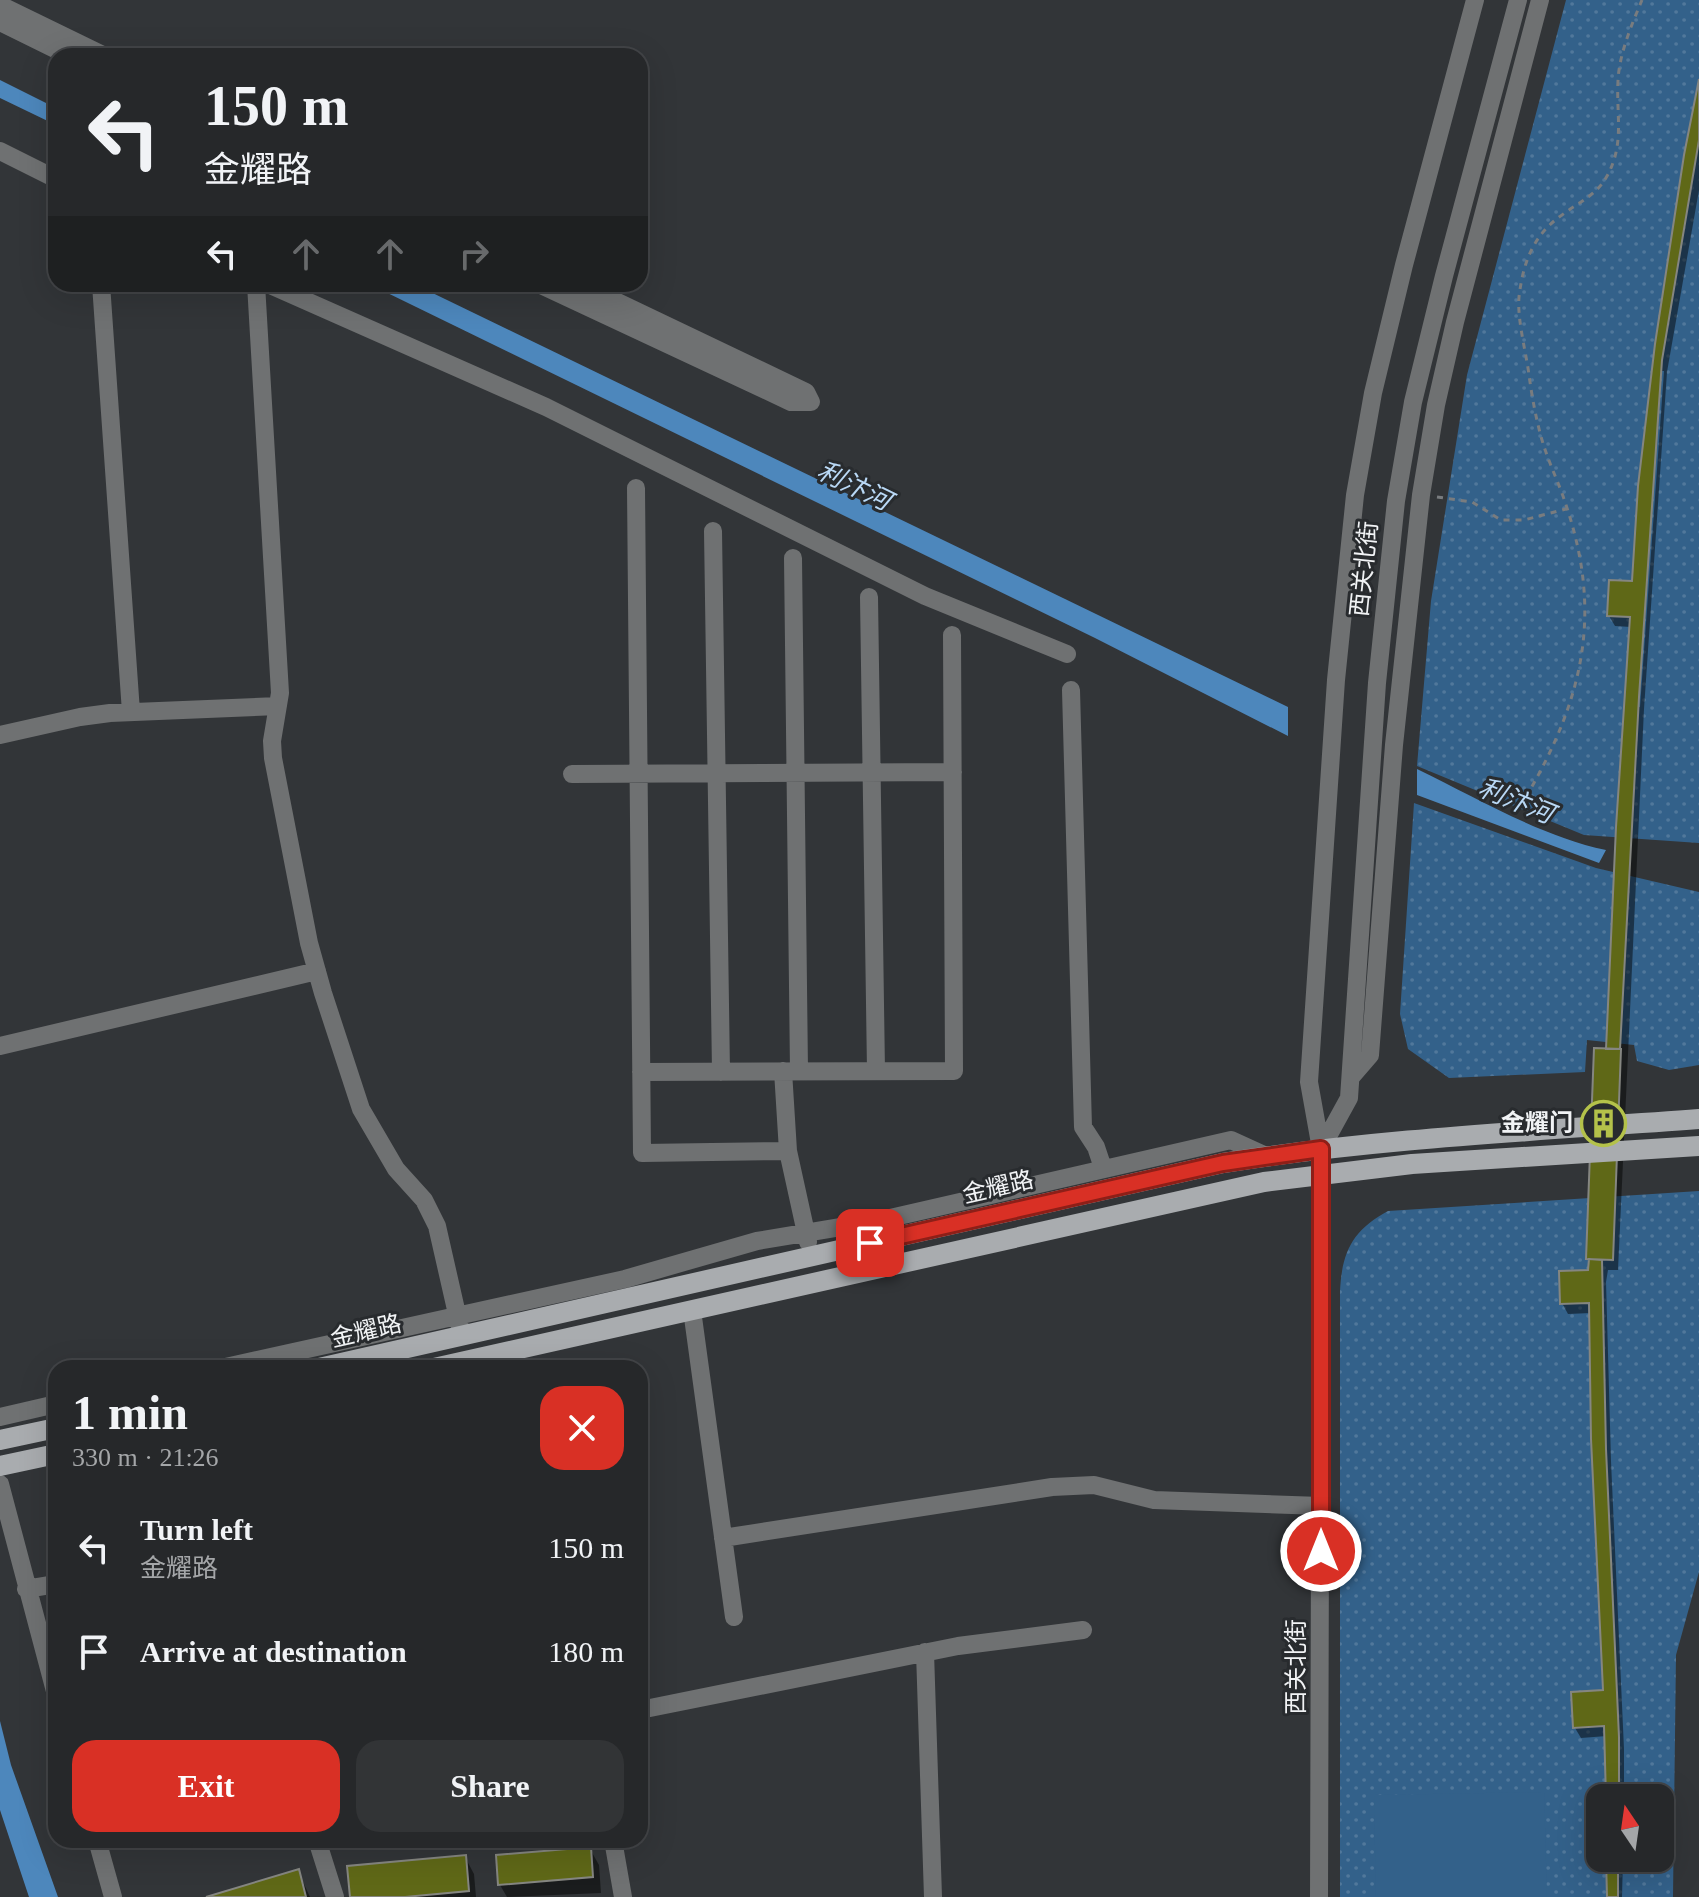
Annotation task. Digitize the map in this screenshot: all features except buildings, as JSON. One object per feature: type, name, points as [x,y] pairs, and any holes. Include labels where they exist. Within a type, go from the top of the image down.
[{"type":"main road","name":"金耀路","points":[[346,1360],[459,1326],[811,1256],[1223,1163],[1321,1149],[1699,1119]]},
{"type":"main road","points":[[470,1360],[1242,1186],[1412,1164],[1699,1146]]},
{"type":"main road","points":[[0,1440],[48,1430]]},
{"type":"main road","points":[[0,1466],[48,1456]]},
{"type":"street","name":"西关北街","points":[[1319,1897],[1321,1149],[1309,1082],[1336,680],[1355,495],[1373,393],[1475,0]]},
{"type":"street","name":"西关北街","points":[[1321,1149],[1349,1098],[1377,683],[1396,501],[1413,402],[1518,0]]},
{"type":"street","points":[[1351,1077],[1370,1055],[1394,745],[1421,495],[1436,405],[1540,0]]},
{"type":"street","points":[[0,5],[89,48]]},
{"type":"street","points":[[0,22],[53,48]]},
{"type":"street","points":[[0,151],[48,175]]},
{"type":"street","points":[[102,292],[131,712]]},
{"type":"street","points":[[256,292],[280,693],[272,741],[273,758],[309,943],[361,1109],[396,1169],[424,1200],[437,1226],[459,1326]]},
{"type":"street","points":[[286,292],[546,407],[925,596],[1067,654]]},
{"type":"street","points":[[556,292],[791,402],[811,402],[806,392],[597,292]]},
{"type":"street","points":[[636,488],[642,1153],[788,1151]]},
{"type":"street","points":[[713,531],[721,1072]]},
{"type":"street","points":[[793,558],[796,773],[788,1151],[811,1256]]},
{"type":"street","points":[[869,597],[876,1071]]},
{"type":"street","points":[[641,1072],[954,1071],[952,635]]},
{"type":"street","points":[[1071,690],[1083,1127],[1096,1147],[1103,1168]]},
{"type":"street","points":[[0,735],[80,717],[278,706]]},
{"type":"street","points":[[572,774],[953,772]]},
{"type":"street","points":[[0,1046],[317,971]]},
{"type":"street","points":[[266,1360],[459,1326],[757,1241],[877,1221],[1231,1140],[1266,1156]]},
{"type":"street","points":[[692,1310],[734,1617]]},
{"type":"street","points":[[0,1417],[48,1406]]},
{"type":"street","points":[[0,1484],[48,1667]]},
{"type":"street","points":[[723,1538],[1052,1487],[1094,1485],[1154,1500],[1321,1506]]},
{"type":"street","points":[[26,1589],[48,1585]]},
{"type":"street","points":[[648,1708],[925,1652],[1083,1630]]},
{"type":"street","points":[[925,1652],[933,1897]]},
{"type":"street","points":[[99,1848],[113,1897]]},
{"type":"street","points":[[320,1848],[335,1897]]},
{"type":"street","points":[[614,1848],[623,1897]]},
{"type":"path","points":[[1526,797],[1547,761],[1569,707],[1584,645],[1587,615],[1586,590],[1567,508],[1541,438],[1518,300],[1526,256],[1541,233],[1599,189],[1608,174],[1620,123],[1617,80],[1642,0]]},
{"type":"path","points":[[1421,495],[1472,502],[1501,520],[1524,520],[1567,508]]},
{"type":"shaded area","points":[[1566,0],[1699,0],[1699,843],[1584,835],[1417,766],[1431,601],[1467,375]]},
{"type":"shaded area","points":[[0,80],[48,104],[48,121],[0,98]]},
{"type":"shaded area","points":[[385,292],[431,292],[1288,707],[1288,736],[1095,638]]},
{"type":"shaded area","points":[[1417,769],[1533,826],[1606,850],[1599,863],[1417,795]]},
{"type":"shaded area","points":[[1414,803],[1596,868],[1699,892],[1699,1065],[1669,1070],[1637,1061],[1634,1045],[1587,1040],[1585,1072],[1449,1078],[1408,1049],[1400,1014]]},
{"type":"shaded area","points":[[1699,1191],[1699,1572],[1676,1655],[1674,1816],[1674,1784],[1586,1784],[1586,1872],[1673,1872],[1673,1897],[1340,1897],[1340,1291],[1347,1253],[1358,1234],[1388,1211]]},
{"type":"shaded area","points":[[0,1721],[11,1765],[58,1897],[29,1897],[0,1810]]},
{"type":"shaded area","points":[[1544,1792],[1547,1897],[1376,1897],[1374,1795]]},
{"type":"place","name":"金耀门","points":[[1604,1123]]},
{"type":"route","points":[[870,1243],[1223,1163],[1321,1149],[1321,1551]]},
{"type":"water label","name":"利汴河","points":[[854,486]]},
{"type":"water label","name":"利汴河","points":[[1516,801]]}]
